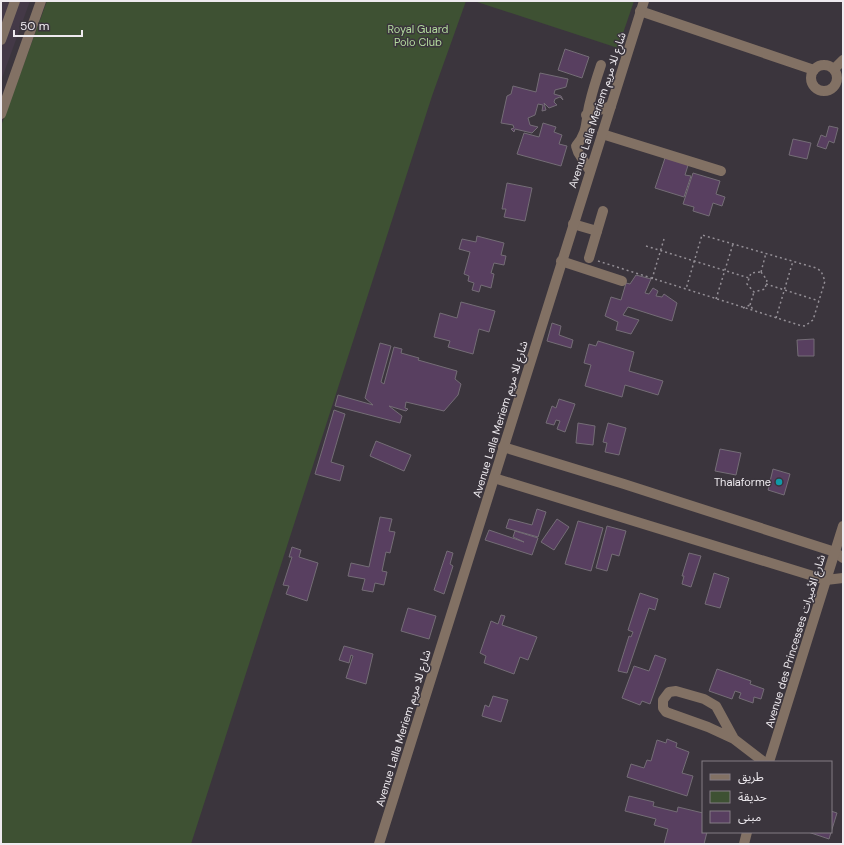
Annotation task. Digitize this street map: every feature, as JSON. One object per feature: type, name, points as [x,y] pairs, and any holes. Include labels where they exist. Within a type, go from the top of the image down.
[{"type":"street","points":[[1,40],[15,1]]},
{"type":"street","points":[[1,114],[41,1]]},
{"type":"street","name":"Avenue Lalla Meriem شارع للا مريم","points":[[379,844],[644,1]]},
{"type":"street","points":[[640,11],[814,70]]},
{"type":"street","points":[[834,69],[843,60]]},
{"type":"street","points":[[590,171],[576,146],[584,137],[587,128],[586,115],[601,65]]},
{"type":"street","points":[[823,65],[834,69],[838,76],[836,85],[826,91],[818,90],[812,84],[811,76],[814,70],[823,65]]},
{"type":"street","points":[[586,115],[611,106]]},
{"type":"street","points":[[602,134],[721,171]]},
{"type":"street","points":[[589,258],[603,211]]},
{"type":"street","points":[[573,224],[597,231]]},
{"type":"street","points":[[561,262],[622,281]]},
{"type":"street","points":[[503,447],[624,484],[839,555]]},
{"type":"street","points":[[494,478],[826,580],[843,578]]},
{"type":"street","name":"Avenue des Princesses شارع الأميرات","points":[[769,761],[826,580],[839,555],[843,526]]},
{"type":"street","points":[[734,740],[716,706],[704,699],[676,691],[669,692],[663,700],[663,708],[666,712],[716,731],[734,740],[763,761]]},
{"type":"street","points":[[716,731],[724,720]]},
{"type":"street","points":[[744,844],[747,833]]},
{"type":"path","points":[[589,258],[743,308],[799,325],[809,324],[813,320],[825,281],[824,275],[816,268],[702,235],[686,289]]},
{"type":"path","points":[[652,278],[664,239]]},
{"type":"path","points":[[716,299],[733,244]]},
{"type":"path","points":[[646,246],[749,278]]},
{"type":"path","points":[[761,272],[766,254]]},
{"type":"path","points":[[776,318],[793,261]]},
{"type":"path","points":[[754,292],[747,284],[749,278],[751,273],[761,272]]},
{"type":"path","points":[[754,292],[765,289],[768,280],[761,272]]},
{"type":"path","points":[[766,284],[819,301]]},
{"type":"path","points":[[743,308],[750,305],[754,292]]},
{"type":"path","points":[[750,305],[754,311]]},
{"type":"shaded area","points":[[1,1],[30,1],[1,81]]},
{"type":"green space","name":"Royal Guard Polo Club","points":[[47,1],[466,1],[432,96],[191,844],[1,844],[1,126]]},
{"type":"green space","points":[[474,1],[634,1],[618,48]]},
{"type":"building","points":[[565,49],[589,57],[582,78],[558,70]]},
{"type":"building","points":[[540,73],[568,79],[566,87],[555,90],[554,94],[561,96],[563,100],[560,97],[555,99],[554,102],[557,105],[549,108],[544,103],[546,110],[542,111],[543,105],[538,104],[535,115],[528,118],[530,125],[538,127],[532,133],[515,129],[514,132],[511,129],[514,128],[513,125],[501,123],[507,96],[511,94],[513,86],[536,92]]},
{"type":"building","points":[[543,123],[556,127],[554,132],[562,135],[559,144],[567,146],[561,166],[517,154],[524,133],[539,137]]},
{"type":"building","points":[[829,126],[838,128],[834,143],[829,141],[826,149],[817,146],[821,135],[826,137]]},
{"type":"building","points":[[793,139],[811,143],[807,159],[789,155]]},
{"type":"building","points":[[666,155],[689,162],[685,175],[691,176],[684,197],[655,188]]},
{"type":"building","points":[[693,173],[720,181],[716,194],[725,197],[722,206],[713,203],[709,216],[693,211],[694,207],[683,204]]},
{"type":"building","points":[[507,183],[532,188],[525,221],[504,217],[506,209],[502,209]]},
{"type":"building","points":[[477,236],[504,243],[501,255],[506,256],[504,265],[494,263],[491,273],[494,274],[491,288],[481,285],[479,292],[472,290],[474,283],[468,281],[469,276],[464,274],[470,252],[459,249],[462,239],[476,242]]},
{"type":"building","points":[[636,275],[651,279],[645,293],[649,294],[653,288],[658,291],[656,296],[662,297],[664,294],[677,303],[672,321],[628,307],[623,315],[639,320],[631,334],[616,330],[618,322],[605,316],[611,297],[621,300],[626,283],[630,284]]},
{"type":"building","points":[[461,302],[495,311],[489,332],[479,329],[473,354],[448,347],[450,341],[434,337],[440,313],[457,318]]},
{"type":"building","points":[[552,323],[561,326],[559,335],[573,340],[571,348],[547,341]]},
{"type":"building","points":[[814,339],[814,356],[798,356],[797,340]]},
{"type":"building","points":[[598,341],[634,352],[629,371],[663,381],[658,395],[625,385],[622,397],[585,386],[591,365],[584,363],[589,344],[596,346]]},
{"type":"building","points":[[380,343],[391,346],[381,382],[384,384],[394,347],[402,349],[401,353],[419,358],[418,360],[457,371],[455,379],[461,384],[458,395],[444,411],[406,402],[405,408],[408,409],[406,411],[389,406],[402,416],[400,423],[335,406],[338,395],[373,405],[365,398]]},
{"type":"building","points":[[559,399],[575,404],[565,432],[557,429],[560,421],[556,420],[554,425],[546,423],[552,406],[556,408]]},
{"type":"building","points":[[334,410],[345,414],[331,462],[344,466],[340,481],[315,474]]},
{"type":"building","points":[[578,423],[595,426],[593,445],[576,443]]},
{"type":"building","points":[[608,423],[626,428],[619,455],[605,452],[607,443],[603,442]]},
{"type":"building","points":[[376,441],[411,455],[404,471],[370,456]]},
{"type":"building","points":[[720,449],[741,453],[736,475],[715,471]]},
{"type":"building","name":"Thalaforme","points":[[773,469],[790,474],[784,495],[768,490]]},
{"type":"building","points":[[537,509],[546,512],[538,537],[506,528],[509,519],[532,525]]},
{"type":"building","points":[[380,517],[392,519],[389,531],[395,532],[390,553],[386,552],[382,571],[387,572],[384,585],[375,583],[373,592],[362,590],[365,579],[348,576],[351,563],[369,567]]},
{"type":"building","points":[[557,519],[569,527],[554,550],[541,542]]},
{"type":"building","points":[[578,521],[603,528],[591,571],[565,564]]},
{"type":"building","points":[[607,526],[626,531],[619,556],[612,554],[607,571],[596,568]]},
{"type":"building","points":[[489,530],[524,542],[513,537],[515,531],[538,538],[532,555],[485,540]]},
{"type":"building","points":[[292,547],[301,550],[299,557],[318,563],[307,601],[286,594],[289,586],[283,585],[292,557],[289,557]]},
{"type":"building","points":[[447,551],[453,553],[450,564],[453,566],[444,594],[434,590]]},
{"type":"building","points":[[689,553],[701,556],[691,587],[682,584],[684,576],[682,576]]},
{"type":"building","points":[[714,573],[729,578],[720,608],[705,604]]},
{"type":"building","points":[[640,593],[658,599],[655,610],[649,608],[627,673],[618,671],[629,636],[631,637],[633,632],[628,630]]},
{"type":"building","points":[[408,608],[436,616],[429,639],[401,631]]},
{"type":"building","points":[[501,615],[505,616],[502,625],[537,637],[528,660],[520,657],[514,674],[484,663],[486,656],[480,653],[491,621],[498,624]]},
{"type":"building","points":[[344,646],[373,654],[366,684],[346,678],[353,656],[351,655],[349,663],[339,660]]},
{"type":"building","points":[[655,655],[666,659],[650,704],[642,701],[640,705],[622,698],[634,666],[649,671]]},
{"type":"building","points":[[717,669],[751,681],[750,684],[764,689],[761,699],[754,697],[753,703],[739,698],[741,693],[735,691],[732,699],[709,691]]},
{"type":"building","points":[[493,696],[508,700],[501,722],[482,716],[485,705],[489,707]]},
{"type":"building","points":[[667,739],[677,743],[676,747],[689,752],[682,773],[693,776],[687,796],[627,777],[631,764],[644,768],[647,760],[651,761],[657,740],[666,743]]},
{"type":"building","points":[[629,796],[654,802],[653,806],[677,812],[678,807],[702,813],[702,833],[707,833],[704,844],[664,844],[668,829],[654,825],[656,819],[625,811]]},
{"type":"building","points":[[832,811],[837,813],[832,829]]},
{"type":"building","points":[[811,833],[831,833],[829,839]]},
{"type":"place","name":"Thalaforme","points":[[779,482]]}]
